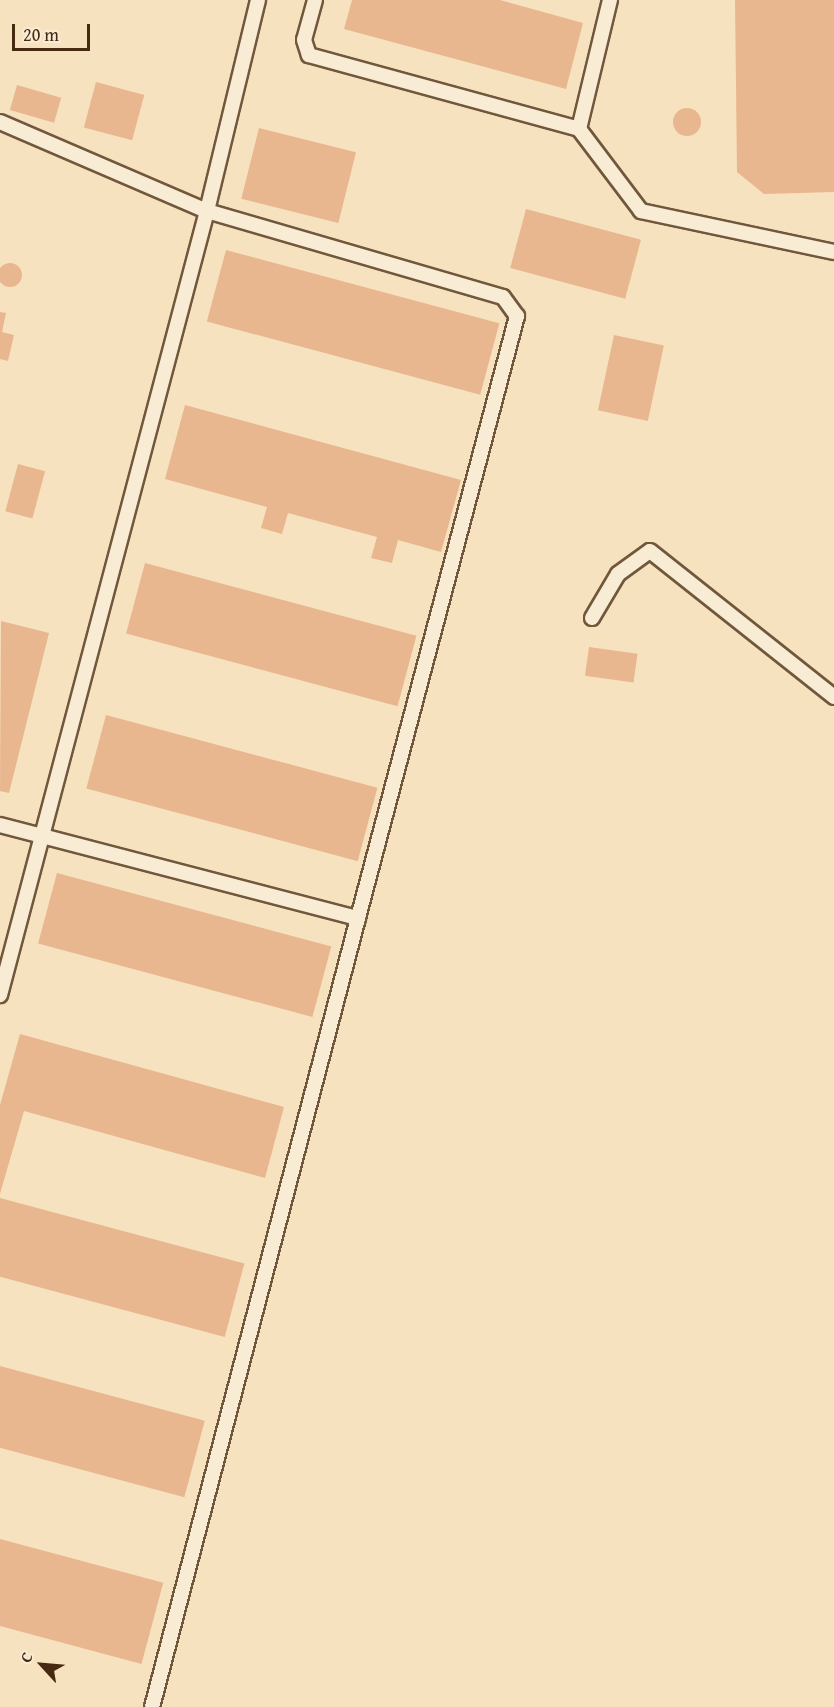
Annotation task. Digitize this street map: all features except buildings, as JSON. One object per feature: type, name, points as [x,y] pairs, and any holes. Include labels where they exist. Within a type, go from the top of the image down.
[{"type":"lane","points":[[0,995],[207,210],[258,0]]},
{"type":"lane","points":[[315,0],[304,40],[309,55],[579,129],[640,211],[834,252]]},
{"type":"lane","points":[[579,129],[610,0]]},
{"type":"lane","points":[[0,122],[207,210],[503,297],[517,316],[152,1707]]},
{"type":"lane","points":[[592,618],[618,574],[650,551],[834,697]]},
{"type":"lane","points":[[0,825],[358,918]]}]
